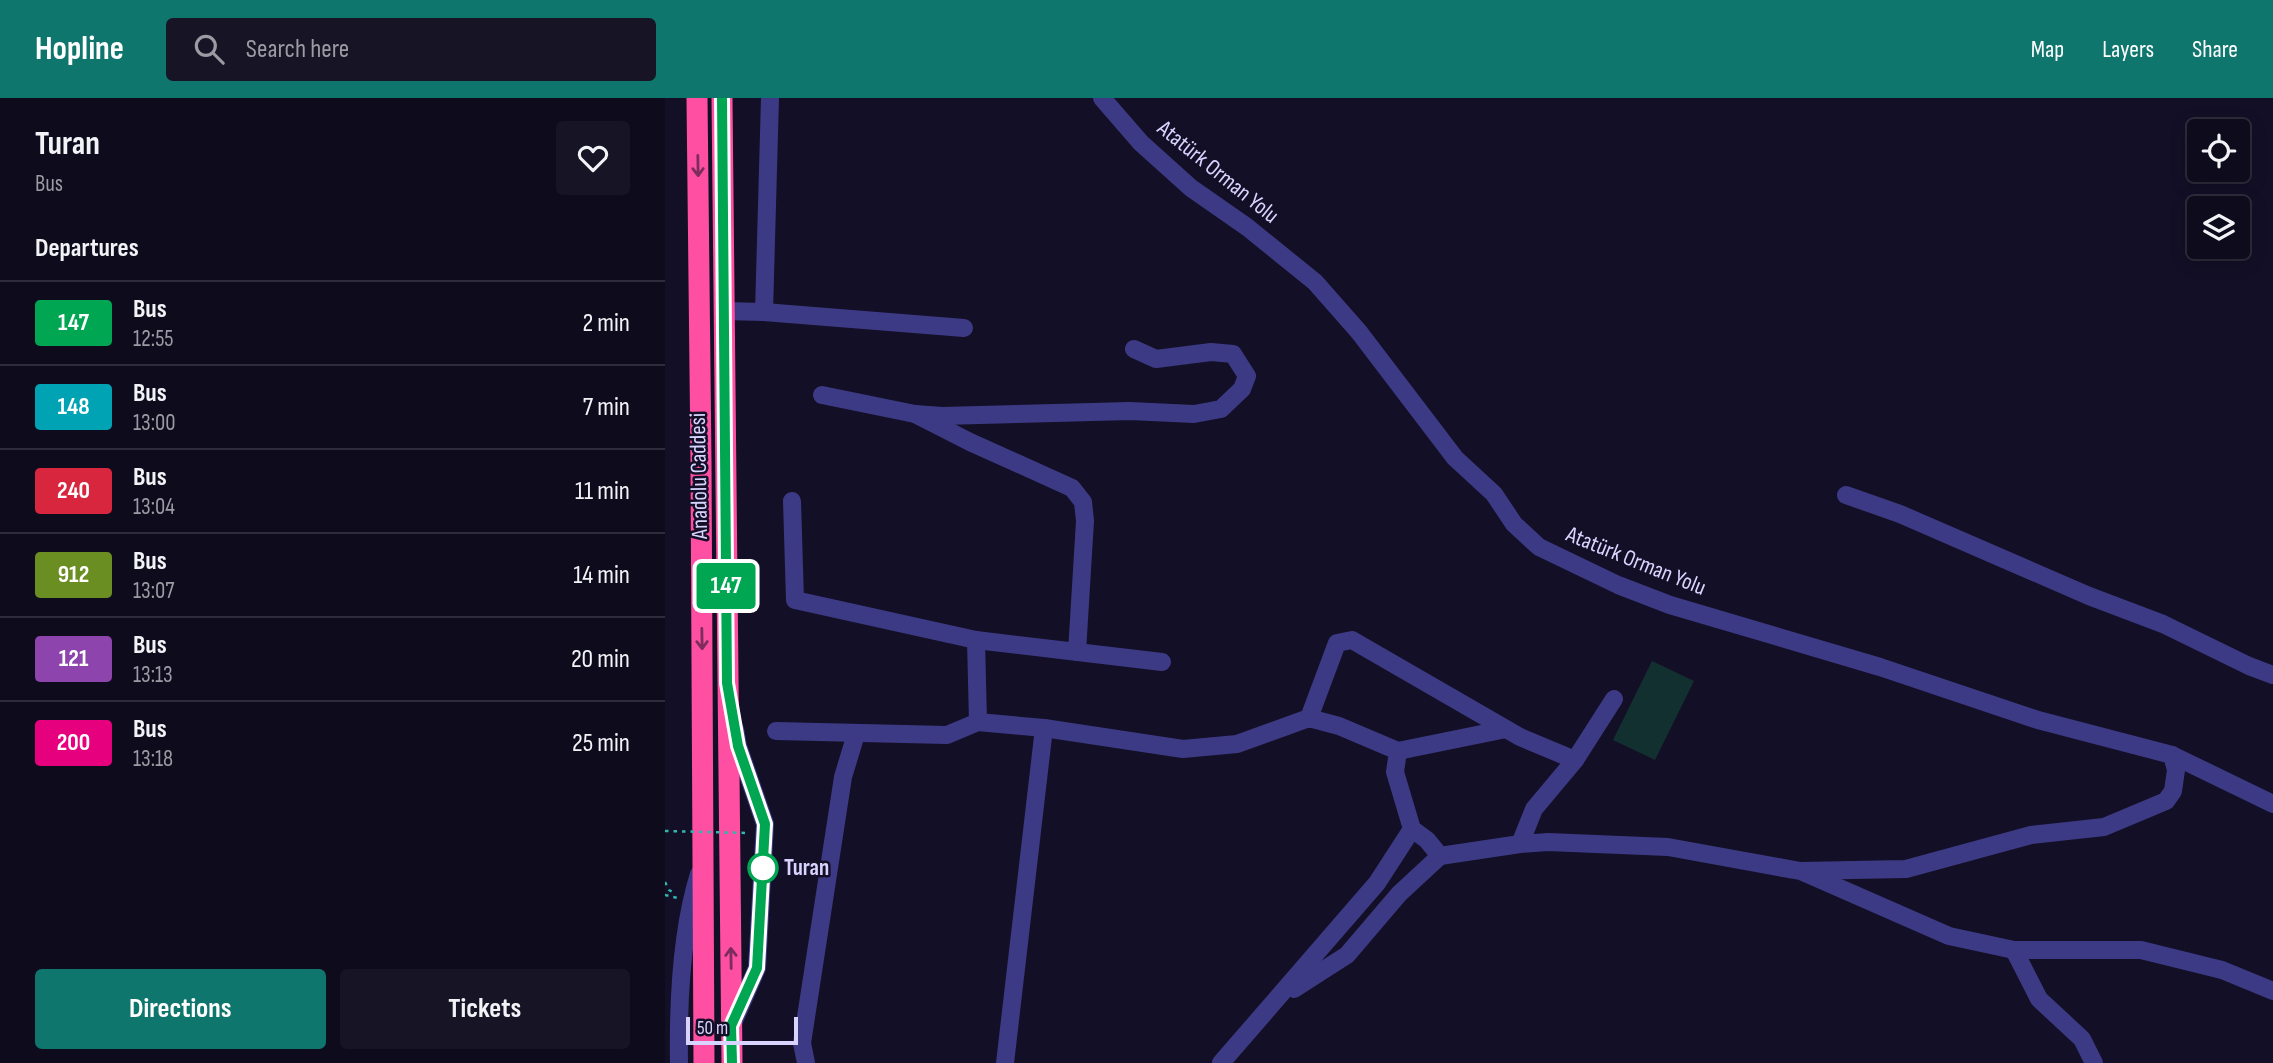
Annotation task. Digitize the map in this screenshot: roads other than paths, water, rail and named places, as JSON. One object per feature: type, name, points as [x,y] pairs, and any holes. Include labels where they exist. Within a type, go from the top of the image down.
[{"type":"highway","name":"Anadolu Caddesi","points":[[697,98],[704,1063]]},
{"type":"highway","name":"Anadolu Caddesi","points":[[722,98],[732,1063]]},
{"type":"street","points":[[764,312],[769,98]]},
{"type":"street","name":"Atatürk Orman Yolu","points":[[1102,98],[1141,143],[1191,188],[1247,227],[1315,282],[1359,332],[1455,458],[1493,494],[1514,524],[1539,547],[1618,585],[1670,605],[1880,667],[2038,720],[2172,755],[2273,804]]},
{"type":"street","points":[[723,310],[964,328]]},
{"type":"street","points":[[822,395],[915,414],[942,416],[1130,411],[1194,414],[1221,410],[1242,390],[1247,376],[1233,354],[1211,352],[1156,359],[1134,349]]},
{"type":"street","points":[[915,414],[1072,488],[1083,502],[1085,521],[1077,652]]},
{"type":"street","points":[[1846,495],[1900,514],[2089,596],[2163,624],[2249,666],[2273,674]]},
{"type":"street","points":[[792,501],[795,600],[976,640],[1162,662]]},
{"type":"street","points":[[976,640],[978,722]]},
{"type":"street","points":[[1309,718],[1337,643],[1352,640],[1520,737],[1575,760]]},
{"type":"street","points":[[727,683],[738,746],[765,824],[757,968],[731,1026]]},
{"type":"street","points":[[1520,844],[1534,809],[1575,760],[1614,699]]},
{"type":"street","points":[[776,731],[947,735],[978,722],[1044,728],[1183,749],[1237,744],[1309,718],[1339,726],[1398,751],[1506,729]]},
{"type":"street","points":[[1005,1063],[1044,728]]},
{"type":"street","points":[[806,1063],[802,1042],[843,778],[856,734]]},
{"type":"street","points":[[1398,751],[1395,772],[1412,828],[1427,840],[1440,856]]},
{"type":"street","points":[[1276,1000],[1347,955],[1399,894],[1440,856],[1548,842],[1668,847],[1800,871],[1906,869],[2031,835],[2104,827],[2166,801],[2173,791],[2175,780],[2176,769],[2172,755]]},
{"type":"street","points":[[1220,1063],[1377,883],[1412,828]]},
{"type":"street","points":[[679,1063],[684,947],[692,898],[703,860]]},
{"type":"street","points":[[1800,871],[1949,936],[2014,950],[2141,950],[2222,970],[2273,991]]},
{"type":"street","points":[[2014,950],[2039,999],[2082,1039],[2094,1063]]},
{"type":"place","name":"Turan","points":[[763,868]]}]
